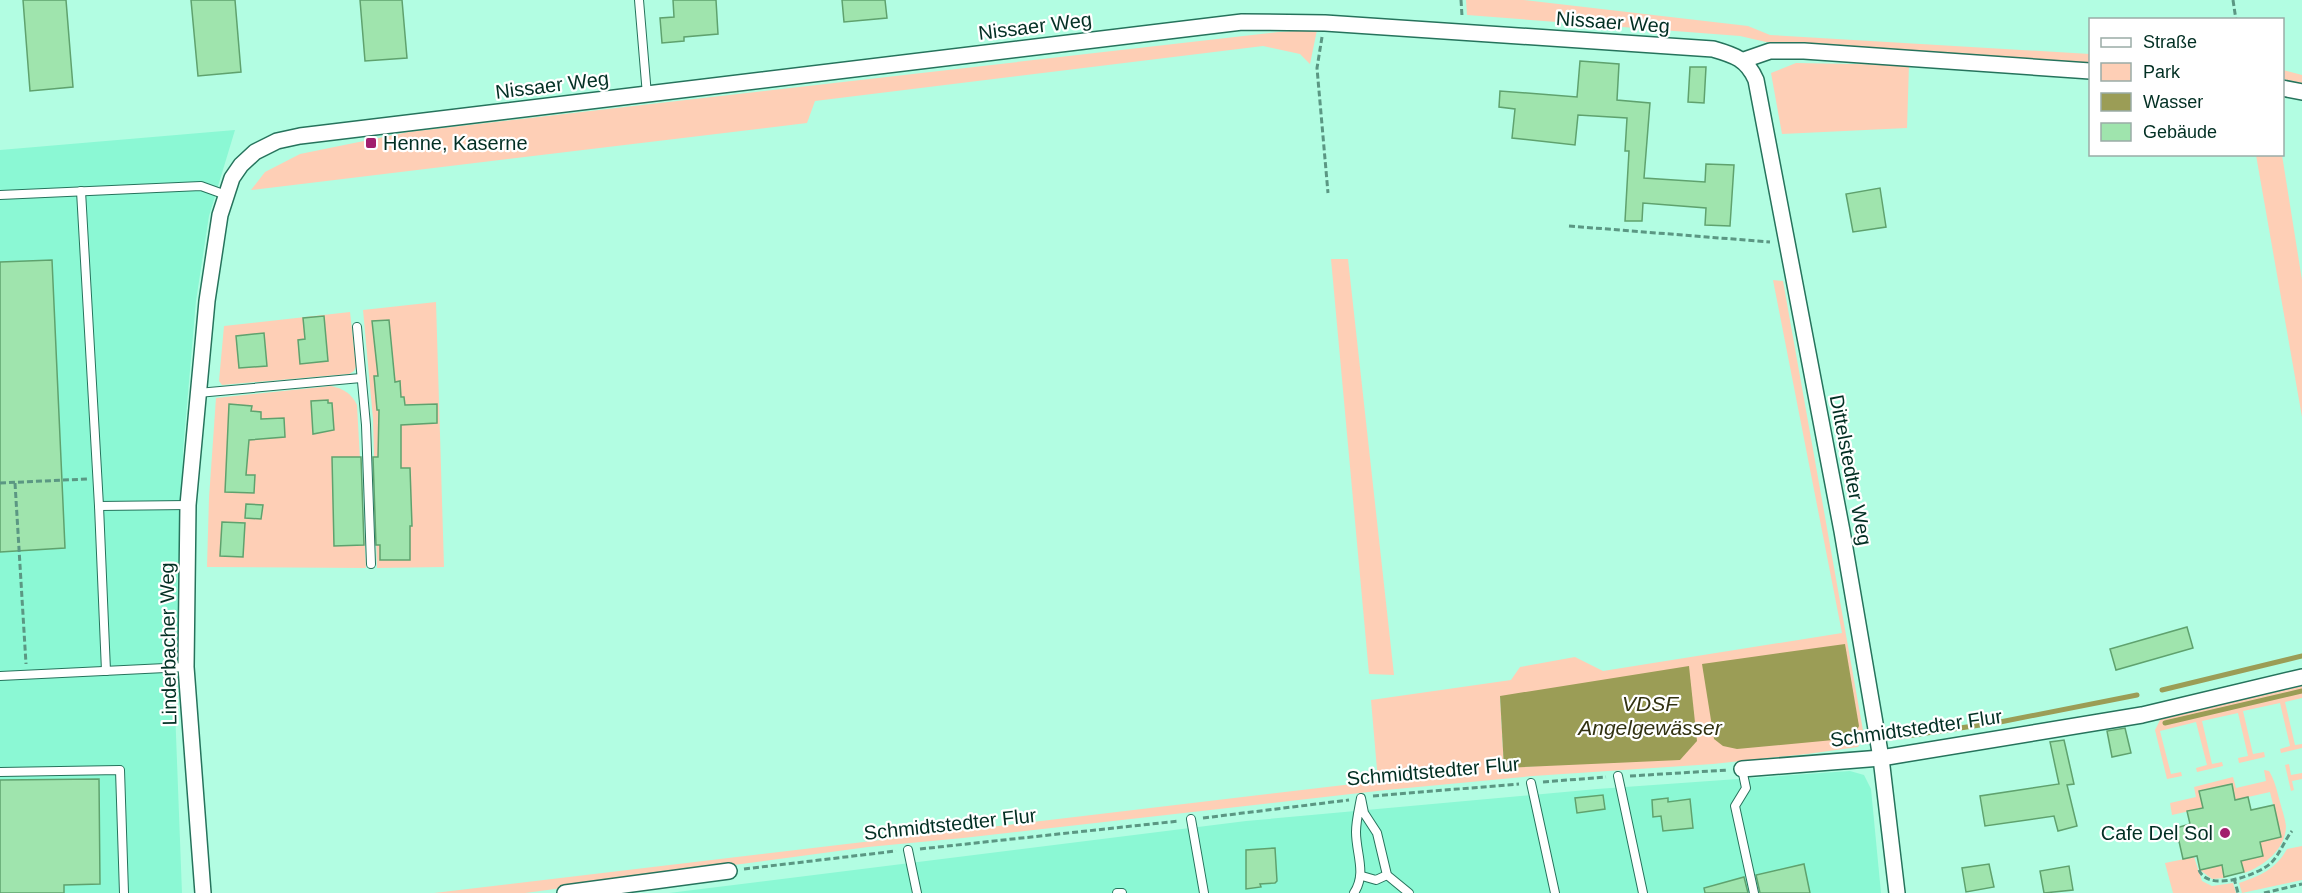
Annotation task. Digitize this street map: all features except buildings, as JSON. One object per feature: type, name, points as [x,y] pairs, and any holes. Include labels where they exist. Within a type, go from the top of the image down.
[{"type":"street","name":"Nissaer Weg","points":[[226,195],[232,178],[241,165],[255,152],[277,141],[300,136],[1242,22],[1325,24],[1713,50],[1744,60]]},
{"type":"street","points":[[1744,60],[1770,51],[1804,51],[2089,71]]},
{"type":"street","name":"Dittelstedter Weg","points":[[1744,60],[1756,80],[1842,531],[1881,758],[1898,893]]},
{"type":"street","points":[[2284,88],[2302,92]]},
{"type":"street","name":"Linderbacher Weg","points":[[203,893],[186,667],[188,505],[209,291],[220,215],[226,195]]},
{"type":"street","name":"Schmidtstedter Flur","points":[[1742,769],[1881,758],[2142,716],[2302,677]]},
{"type":"street","points":[[565,893],[602,890],[729,871]]},
{"type":"lane","points":[[639,0],[647,94]]},
{"type":"lane","points":[[0,195],[201,186],[226,195]]},
{"type":"lane","points":[[81,191],[98,478],[106,671]]},
{"type":"lane","points":[[357,327],[366,425],[371,564]]},
{"type":"lane","points":[[198,393],[361,378]]},
{"type":"lane","points":[[99,506],[188,505]]},
{"type":"lane","points":[[0,676],[186,667]]},
{"type":"lane","points":[[1742,769],[1746,788],[1735,806],[1754,893]]},
{"type":"lane","points":[[0,772],[120,770],[124,893]]},
{"type":"lane","points":[[1618,776],[1643,893]]},
{"type":"lane","points":[[1531,783],[1554,893]]},
{"type":"lane","points":[[1361,798],[1364,813],[1377,833],[1387,875],[1409,893]]},
{"type":"lane","points":[[1354,893],[1362,876],[1356,832],[1361,798]]},
{"type":"lane","points":[[1191,819],[1204,893]]},
{"type":"lane","points":[[908,850],[917,893]]},
{"type":"lane","points":[[1362,876],[1376,880],[1387,875]]},
{"type":"lane","points":[[1117,893],[1122,893]]},
{"type":"path","points":[[2233,0],[2236,18]]},
{"type":"path","points":[[1325,24],[1317,68],[1328,193]]},
{"type":"path","points":[[1569,226],[1770,242]]},
{"type":"path","points":[[0,483],[98,478]]},
{"type":"path","points":[[15,483],[27,675]]},
{"type":"path","name":"Schmidtstedter Flur","points":[[729,871],[1361,798],[1618,776],[1742,769]]},
{"type":"path","points":[[2199,870],[2203,877],[2211,882],[2253,874],[2274,860],[2292,831]]},
{"type":"path","points":[[2234,878],[2238,893]]},
{"type":"path","points":[[2264,893],[2302,884]]},
{"type":"shaded area","points":[[235,130],[209,216],[196,301],[183,451],[179,655],[173,656],[182,893],[0,893],[0,150]]},
{"type":"shaded area","points":[[1850,771],[1864,775],[1871,789],[1881,893],[669,893],[1246,821],[1597,789]]},
{"type":"green space","points":[[1466,0],[1523,0],[1748,26],[1770,35],[2089,54],[2089,63],[1766,42],[1740,36],[1467,15]]},
{"type":"green space","points":[[1317,30],[1310,64],[1300,54],[1263,46],[815,101],[807,123],[251,190],[265,172],[300,154],[408,132],[1278,32]]},
{"type":"green space","points":[[1796,63],[1909,65],[1907,128],[1782,134],[1771,73]]},
{"type":"green space","points":[[2284,70],[2302,75],[2302,83],[2284,79]]},
{"type":"green space","points":[[2256,156],[2282,156],[2302,280],[2302,417]]},
{"type":"green space","points":[[1331,259],[1348,259],[1394,675],[1369,674]]},
{"type":"green space","points":[[1773,280],[1783,281],[1864,736],[1858,747],[1713,764],[1533,776],[1386,790],[868,847],[525,893],[434,893],[1378,781],[1371,700],[1511,680],[1520,667],[1575,657],[1603,671],[1842,633]],"holes":[[[1500,696],[1537,766],[1504,768]]]},
{"type":"green space","points":[[436,302],[444,567],[377,568],[373,419],[363,310]]},
{"type":"green space","points":[[350,312],[356,366],[349,374],[222,385],[219,381],[224,326]]},
{"type":"green space","points":[[331,386],[347,392],[357,405],[366,568],[207,567],[216,398]]},
{"type":"green space","points":[[2302,686],[2302,698],[2285,702],[2295,745],[2302,744],[2302,748],[2281,753],[2280,749],[2290,746],[2280,703],[2243,711],[2253,754],[2264,752],[2265,757],[2239,763],[2238,758],[2248,756],[2238,713],[2202,721],[2212,764],[2222,762],[2223,766],[2197,772],[2196,768],[2207,765],[2196,722],[2160,731],[2171,774],[2181,772],[2182,776],[2167,779],[2155,730],[2161,718]]},
{"type":"green space","points":[[2289,764],[2291,775],[2302,773],[2302,779],[2292,781],[2294,790],[2291,791],[2285,765]]},
{"type":"green space","points":[[2264,770],[2269,771],[2276,786],[2286,823],[2285,834],[2278,849],[2266,862],[2244,873],[2241,861],[2260,842],[2281,837],[2270,792],[2235,800],[2231,784],[2199,791],[2203,808],[2172,815],[2170,803],[2196,797],[2194,787],[2233,777],[2236,788],[2266,781]]},
{"type":"green space","points":[[2302,846],[2302,880],[2242,893],[2239,883],[2267,871],[2278,862],[2287,849]]},
{"type":"green space","points":[[2194,857],[2202,881],[2212,886],[2233,883],[2236,893],[2173,893],[2165,863]]},
{"type":"green space","points":[[2222,865],[2225,878],[2212,879],[2200,870]]},
{"type":"water","name":"VDSF Angelgewässer","points":[[1845,644],[1859,726],[1854,736],[1844,739],[1737,749],[1723,746],[1714,739],[1702,664]]},
{"type":"water","name":"VDSF Angelgewässer","points":[[1689,666],[1697,741],[1680,760],[1504,768],[1500,696]]},
{"type":"waterway","points":[[2162,690],[2302,656]]},
{"type":"waterway","points":[[2165,723],[2302,691]]},
{"type":"waterway","points":[[1900,737],[2000,722],[2137,695]]},
{"type":"place","name":"Henne, Kaserne","points":[[371,143]]},
{"type":"place","name":"Cafe Del Sol","points":[[2225,833]]}]
